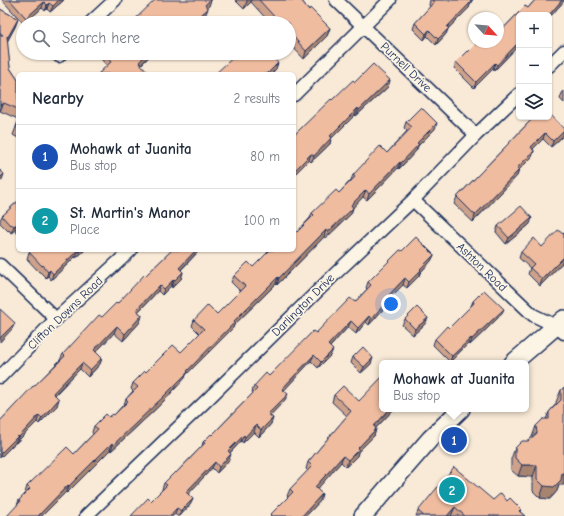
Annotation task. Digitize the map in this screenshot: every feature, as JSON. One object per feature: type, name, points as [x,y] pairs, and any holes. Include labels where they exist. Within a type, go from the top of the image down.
[{"type":"main road","points":[[517,360],[561,326]]},
{"type":"main road","points":[[363,516],[430,439],[458,412]]},
{"type":"street","points":[[98,16],[115,0]]},
{"type":"street","name":"Purnell Drive","points":[[336,0],[476,135]]},
{"type":"street","points":[[296,93],[390,0]]},
{"type":"street","points":[[552,63],[564,51]]},
{"type":"street","name":"Darlington Drive","points":[[86,516],[413,200],[476,135],[516,97]]},
{"type":"street","name":"Ashton Road","points":[[413,200],[533,315],[561,326]]},
{"type":"street","name":"Clifton Downs Road","points":[[0,377],[56,319],[128,252]]},
{"type":"street","points":[[0,265],[56,319]]},
{"type":"building","points":[[10,0],[59,0],[53,6],[49,3],[47,5],[44,2],[28,16],[24,16]]},
{"type":"building","points":[[155,0],[210,0],[205,5],[208,9],[200,16],[138,16]]},
{"type":"building","points":[[259,0],[301,0],[309,10],[310,8],[330,28],[306,51],[296,40],[296,16],[274,16]]},
{"type":"building","points":[[432,0],[470,0],[471,2],[447,27],[449,28],[438,39],[429,30],[426,34],[415,23],[434,2]]},
{"type":"building","points":[[535,0],[562,0],[552,12],[519,12],[525,6],[528,8]]},
{"type":"building","points":[[0,9],[16,18],[16,23],[8,37],[7,36],[10,68],[16,77],[16,108],[4,103],[0,105],[0,35],[3,35],[0,33]]},
{"type":"building","points":[[516,15],[516,45],[497,65],[495,63],[476,82],[456,62],[472,48],[504,48],[504,28]]},
{"type":"building","points":[[111,60],[141,60],[139,62],[147,71],[100,72],[112,61]]},
{"type":"building","points":[[230,60],[275,60],[278,63],[269,72],[217,72]]},
{"type":"building","points":[[373,64],[390,80],[359,110],[358,108],[330,136],[332,137],[314,156],[311,154],[296,169],[296,133],[331,99],[332,100],[353,80],[355,82]]},
{"type":"building","points":[[421,107],[437,123],[417,143],[419,144],[401,163],[400,162],[369,194],[366,190],[351,205],[353,208],[328,232],[326,230],[279,278],[278,277],[234,321],[235,322],[162,398],[113,445],[112,443],[38,516],[7,516],[20,502],[19,500],[30,489],[27,486],[67,447],[74,454],[98,429],[94,426],[106,414],[109,417],[113,414],[114,415],[128,401],[126,399],[138,387],[133,383],[145,371],[146,372],[173,345],[181,352],[204,329],[194,320],[208,305],[217,314],[245,286],[234,276],[248,262],[253,267],[268,252],[296,252],[296,231],[297,232],[314,215],[312,213],[336,190],[339,193],[355,177],[353,175],[380,146],[387,153],[412,127],[406,122]]},
{"type":"building","points":[[552,116],[564,129],[553,141],[545,133],[531,147],[534,151],[517,168],[519,170],[475,215],[457,197],[531,120],[552,120]]},
{"type":"building","points":[[0,170],[4,174],[0,178]]},
{"type":"building","points":[[16,203],[16,225],[14,226],[11,224],[10,225],[2,216]]},
{"type":"building","points":[[521,206],[532,218],[509,238],[498,226]]},
{"type":"building","points":[[558,230],[563,234],[564,233],[564,257],[542,279],[530,268],[534,264],[521,252],[534,238],[542,247]]},
{"type":"building","points":[[416,237],[434,255],[409,282],[405,278],[388,296],[390,298],[371,319],[369,316],[358,328],[351,321],[328,345],[333,350],[321,362],[314,355],[282,389],[288,394],[268,414],[273,418],[261,430],[256,425],[245,437],[244,435],[228,451],[231,454],[219,467],[215,462],[186,492],[193,499],[181,511],[177,508],[169,516],[131,516],[148,498],[151,501],[167,485],[164,483],[175,472],[176,473],[205,443],[203,442],[211,434],[212,435],[257,389],[254,386],[266,373],[269,376],[313,331],[316,333],[350,298],[355,302],[371,285],[368,282],[400,250],[402,251]]},
{"type":"building","points":[[29,252],[76,252],[53,274],[50,270],[48,272]]},
{"type":"building","points":[[170,252],[194,252],[179,268],[183,272],[174,281],[173,280],[164,289],[160,285],[136,310],[142,315],[125,334],[117,326],[94,350],[102,358],[90,370],[82,363],[53,393],[59,399],[42,418],[39,415],[19,437],[18,436],[0,454],[0,421],[33,386],[65,356],[63,354],[99,315],[102,317],[116,303],[117,304],[144,275],[145,276]]},
{"type":"building","points":[[484,290],[504,309],[452,356],[435,339],[447,326],[449,328],[474,303],[473,301]]},
{"type":"building","points":[[417,307],[428,318],[415,329],[405,319]]},
{"type":"building","points":[[0,309],[15,323],[0,338]]},
{"type":"building","points":[[363,347],[373,358],[364,367],[353,357]]},
{"type":"building","points":[[379,380],[379,412],[387,412],[374,426],[376,429],[348,460],[343,456],[315,487],[322,494],[302,516],[271,516],[270,515],[293,492],[290,489],[312,466],[308,462],[351,411],[334,395],[343,386],[359,401]]},
{"type":"building","points":[[564,387],[564,473],[562,473],[561,480],[554,487],[544,486],[537,479],[537,465],[522,465],[515,458],[515,448],[522,441],[528,441],[537,433],[536,426],[543,419],[549,419],[549,412],[561,400],[561,390]]},
{"type":"building","points":[[454,467],[493,500],[501,493],[507,501],[510,498],[521,509],[519,511],[525,516],[465,516],[455,507],[447,516],[424,516],[418,511]]},
{"type":"place","name":"Mohawk at Juanita","points":[[454,440]]},
{"type":"place","name":"St. Martin's Manor","points":[[452,490]]}]
